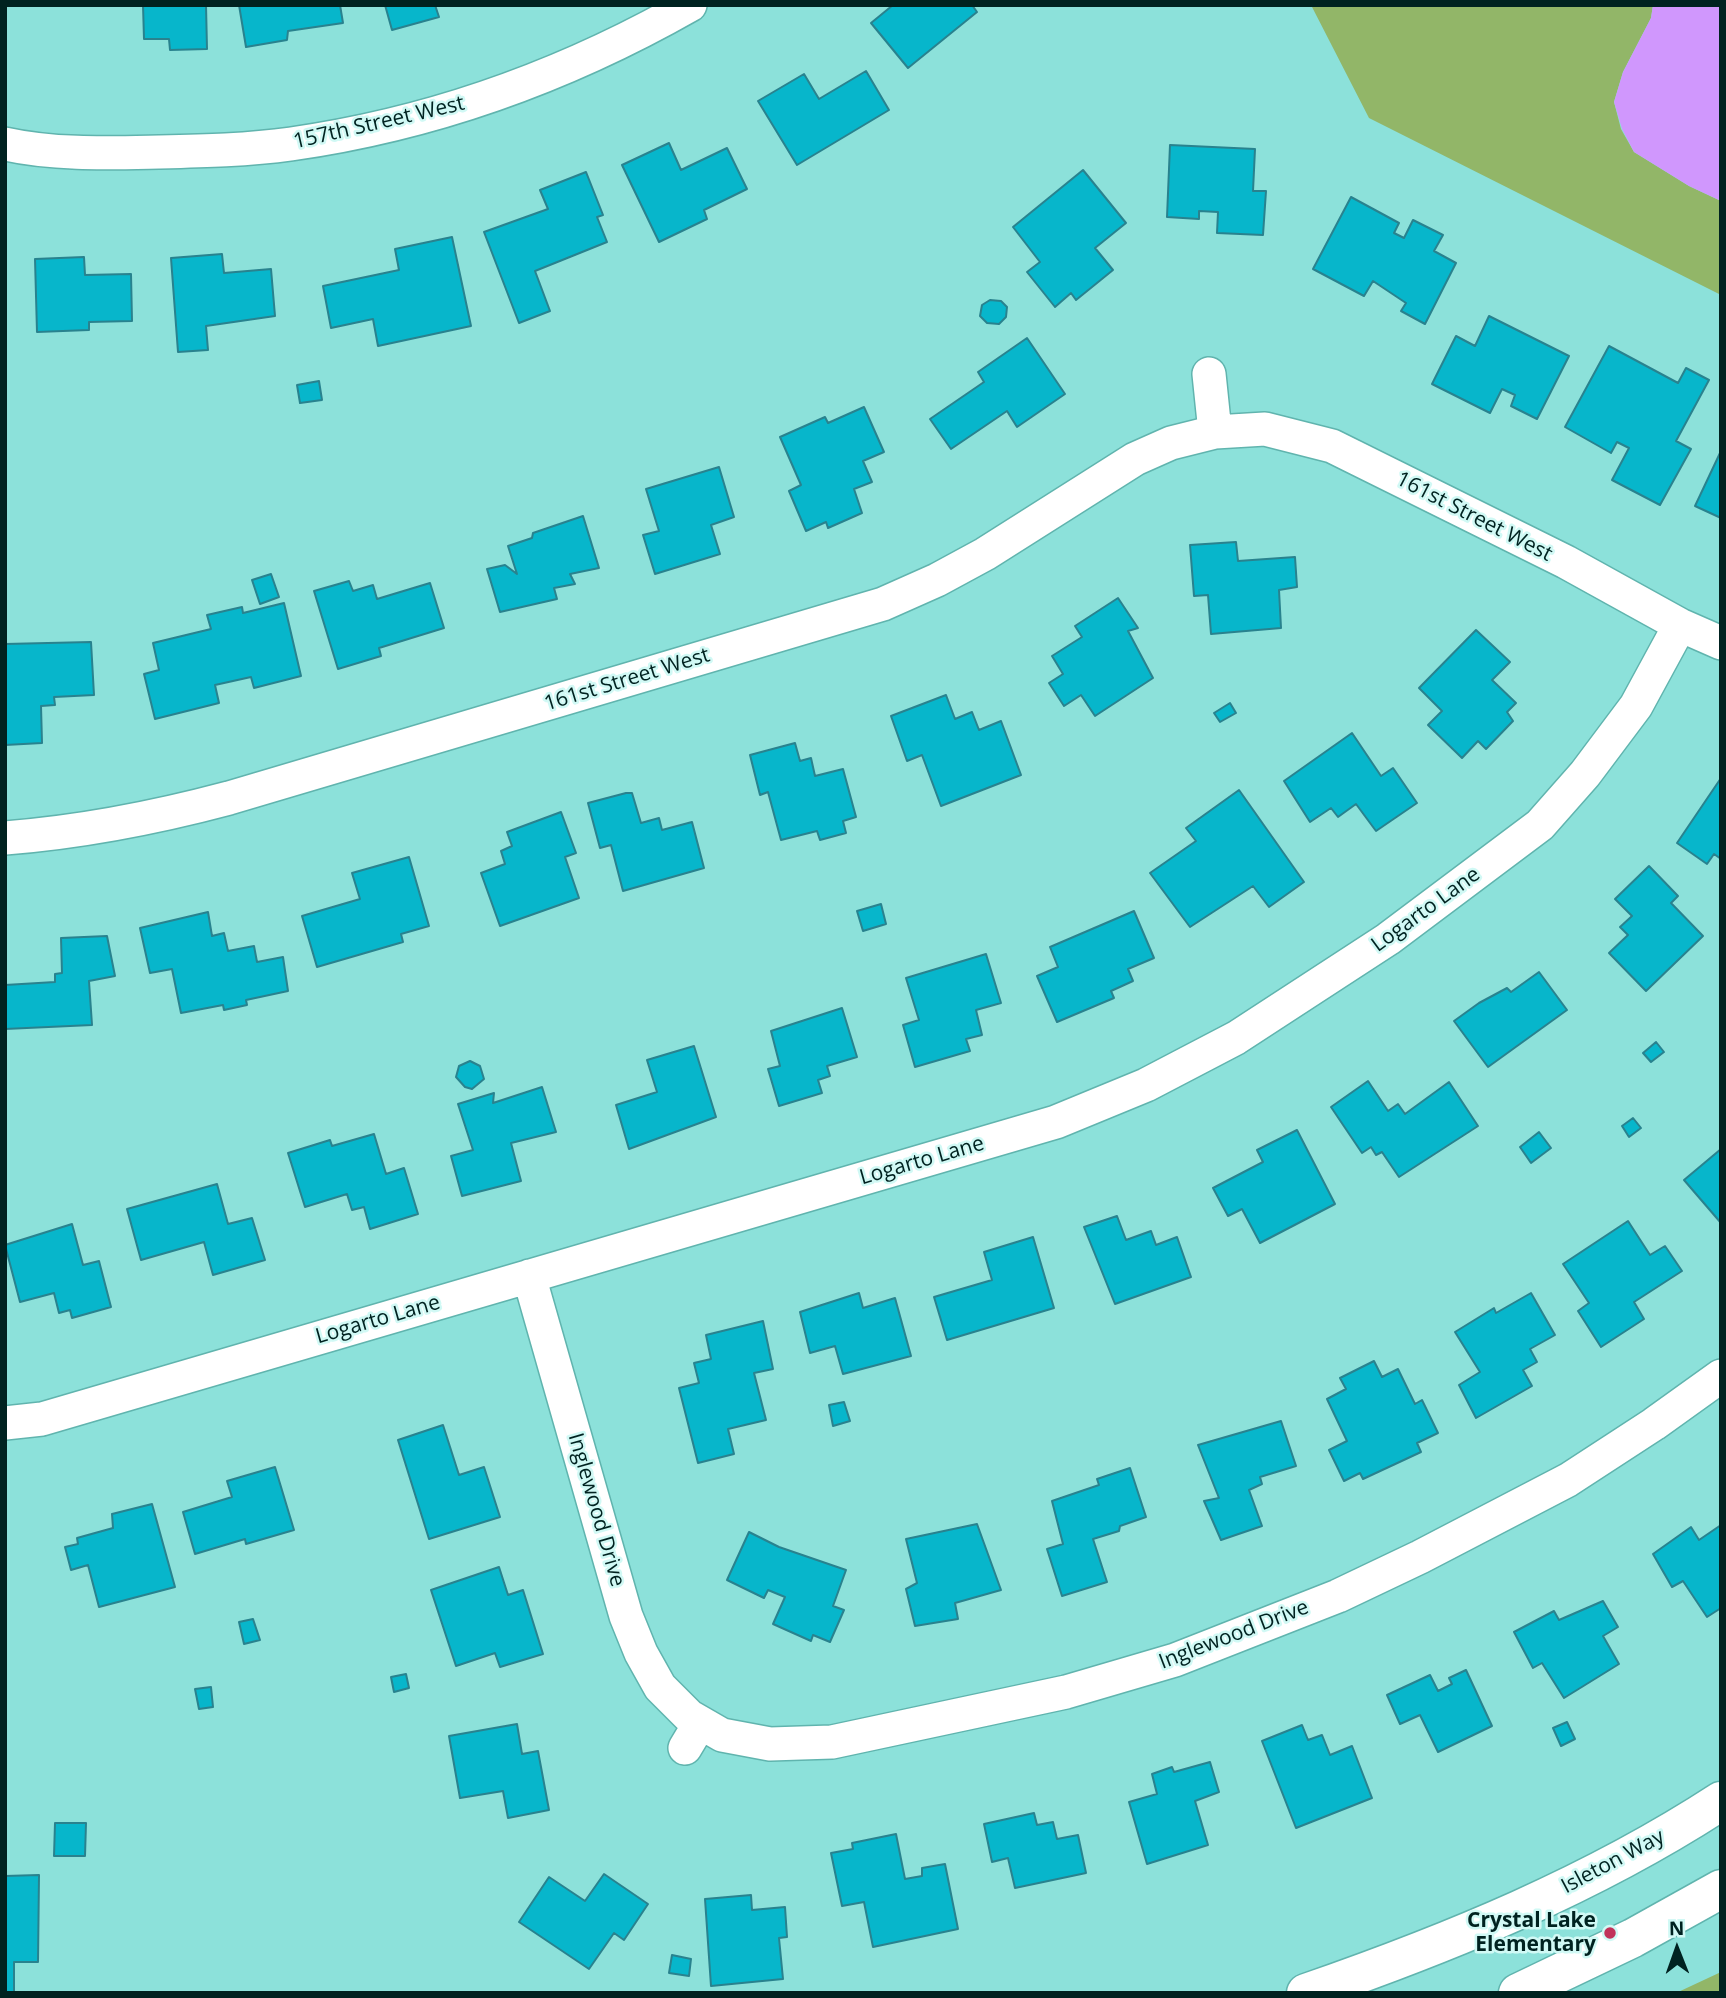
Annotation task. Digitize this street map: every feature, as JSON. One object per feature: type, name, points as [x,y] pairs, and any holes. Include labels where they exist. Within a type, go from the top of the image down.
[{"type":"main road","name":"Isleton Way","points":[[1306,1993],[1437,1946],[1544,1899],[1630,1855],[1721,1801]]},
{"type":"main road","points":[[1518,1993],[1633,1938],[1721,1889]]},
{"type":"street","name":"157th Street West","points":[[5,144],[61,151],[208,151],[276,146],[338,136],[476,102],[621,43],[691,5]]},
{"type":"street","points":[[1209,374],[1215,432]]},
{"type":"street","name":"161st Street West","points":[[5,838],[93,828],[157,817],[229,799],[883,604],[937,580],[985,554],[1135,459],[1171,443],[1215,432],[1265,429],[1332,446],[1566,562],[1680,625],[1721,643]]},
{"type":"street","name":"Logarto Lane","points":[[5,1423],[42,1419],[1056,1122],[1146,1085],[1236,1038],[1388,939],[1540,825],[1585,774],[1636,706],[1680,625]]},
{"type":"street","name":"Inglewood Drive","points":[[529,1276],[626,1616],[641,1653],[660,1688],[689,1716],[692,1736],[722,1735],[770,1744],[832,1742],[1066,1692],[1175,1660],[1338,1596],[1420,1557],[1568,1480],[1721,1376]]},
{"type":"green space","points":[[1311,5],[1653,5],[1651,18],[1623,72],[1614,102],[1621,129],[1634,152],[1689,186],[1721,201],[1721,295],[1369,118]]},
{"type":"green space","points":[[1721,1972],[1721,1993],[1676,1993]]},
{"type":"shaded area","points":[[1653,5],[1721,5],[1721,201],[1689,186],[1634,152],[1622,129],[1614,102],[1623,72],[1651,18]]},
{"type":"building","points":[[143,5],[206,5],[207,49],[170,50],[169,39],[144,39]]},
{"type":"building","points":[[239,5],[340,5],[343,23],[288,31],[287,40],[246,47]]},
{"type":"building","points":[[385,5],[435,5],[439,17],[392,30]]},
{"type":"building","points":[[893,5],[972,5],[977,12],[908,68],[871,23]]},
{"type":"building","points":[[866,71],[889,110],[797,165],[758,101],[804,74],[819,99]]},
{"type":"building","points":[[669,143],[681,170],[727,148],[747,189],[704,210],[707,219],[659,242],[622,165]]},
{"type":"building","points":[[1170,145],[1255,149],[1253,191],[1266,191],[1263,235],[1217,233],[1218,212],[1199,211],[1199,219],[1167,217]]},
{"type":"building","points":[[1083,170],[1126,223],[1095,248],[1113,270],[1076,300],[1071,293],[1055,307],[1027,272],[1040,262],[1013,227]]},
{"type":"building","points":[[586,172],[603,215],[597,217],[607,242],[535,271],[550,311],[519,323],[484,232],[548,209],[540,190]]},
{"type":"building","points":[[1351,197],[1399,223],[1394,233],[1404,238],[1413,220],[1443,235],[1434,251],[1456,263],[1425,324],[1401,311],[1406,303],[1373,281],[1364,296],[1313,269]]},
{"type":"building","points":[[452,237],[471,326],[378,346],[373,319],[331,328],[323,286],[399,270],[395,249]]},
{"type":"building","points":[[222,254],[224,273],[271,269],[275,316],[206,326],[208,350],[178,352],[171,258]]},
{"type":"building","points":[[84,257],[85,275],[131,274],[132,321],[89,322],[89,330],[37,332],[35,259]]},
{"type":"building","points":[[990,300],[1001,301],[1007,307],[1006,317],[999,324],[987,323],[980,316],[982,305]]},
{"type":"building","points":[[1489,316],[1569,356],[1537,419],[1511,406],[1515,395],[1502,389],[1490,413],[1432,384],[1456,336],[1475,346]]},
{"type":"building","points":[[1027,338],[1065,394],[1017,427],[1007,411],[951,449],[930,419],[984,382],[978,372]]},
{"type":"building","points":[[1609,346],[1678,383],[1686,368],[1709,380],[1676,441],[1691,449],[1660,505],[1612,480],[1629,448],[1617,442],[1611,453],[1565,427]]},
{"type":"building","points":[[319,381],[322,400],[300,403],[297,385]]},
{"type":"building","points":[[864,407],[884,452],[863,461],[872,482],[854,489],[862,513],[828,528],[826,522],[806,531],[789,491],[801,485],[780,437],[825,417],[828,423]]},
{"type":"building","points":[[1721,453],[1721,518],[1695,506]]},
{"type":"building","points":[[719,467],[734,517],[711,525],[720,554],[655,574],[643,535],[659,531],[646,489]]},
{"type":"building","points":[[583,516],[599,568],[570,574],[575,584],[554,588],[557,599],[500,612],[487,569],[505,565],[517,574],[508,546],[532,538],[533,533]]},
{"type":"building","points":[[1236,542],[1238,561],[1295,557],[1297,587],[1279,590],[1281,628],[1211,634],[1208,595],[1194,596],[1190,545]]},
{"type":"building","points":[[271,574],[279,597],[260,604],[252,580]]},
{"type":"building","points":[[349,581],[353,591],[373,585],[377,599],[430,583],[444,628],[379,648],[381,656],[338,669],[314,591]]},
{"type":"building","points":[[1118,598],[1138,628],[1128,631],[1153,678],[1095,716],[1081,695],[1064,706],[1049,683],[1063,674],[1052,656],[1082,637],[1075,626]]},
{"type":"building","points":[[284,603],[301,676],[254,688],[251,677],[215,685],[219,703],[155,719],[144,674],[159,670],[153,643],[211,629],[207,615],[242,607],[243,613]]},
{"type":"building","points":[[1476,630],[1510,662],[1492,680],[1516,703],[1507,712],[1513,721],[1486,749],[1478,741],[1462,758],[1428,725],[1442,711],[1419,688]]},
{"type":"building","points":[[91,642],[94,695],[54,697],[55,705],[41,706],[42,743],[5,745],[5,644]]},
{"type":"building","points":[[946,695],[955,719],[972,712],[979,730],[1001,721],[1021,775],[941,806],[922,755],[907,761],[891,716]]},
{"type":"building","points":[[1230,703],[1236,713],[1220,722],[1214,713]]},
{"type":"building","points":[[1352,733],[1381,776],[1393,768],[1417,803],[1376,831],[1356,804],[1338,817],[1331,808],[1310,822],[1284,781]]},
{"type":"building","points":[[795,743],[800,761],[811,758],[815,776],[843,769],[856,817],[843,821],[846,833],[820,840],[817,831],[781,840],[768,792],[760,795],[750,755]]},
{"type":"building","points":[[1721,778],[1721,859],[1714,854],[1707,864],[1677,843]]},
{"type":"building","points":[[1239,790],[1304,882],[1269,907],[1253,886],[1190,927],[1150,873],[1196,841],[1186,828]]},
{"type":"building","points":[[632,793],[641,823],[659,818],[662,830],[692,822],[704,868],[623,891],[611,845],[600,848],[588,803]]},
{"type":"building","points":[[561,812],[576,853],[565,857],[579,898],[500,926],[481,873],[505,864],[501,851],[512,846],[507,832]]},
{"type":"building","points":[[409,857],[429,926],[401,934],[403,942],[317,967],[302,916],[360,899],[352,873]]},
{"type":"building","points":[[1649,866],[1678,896],[1671,903],[1703,936],[1646,991],[1609,953],[1628,935],[1620,927],[1632,916],[1615,899]]},
{"type":"building","points":[[881,904],[886,924],[863,931],[857,911]]},
{"type":"building","points":[[1134,911],[1154,958],[1128,969],[1133,981],[1111,991],[1114,998],[1057,1022],[1037,976],[1058,967],[1050,947]]},
{"type":"building","points":[[208,912],[212,936],[224,933],[228,951],[254,946],[257,962],[283,957],[288,991],[246,1000],[247,1005],[224,1010],[223,1005],[181,1013],[172,969],[150,973],[140,928]]},
{"type":"building","points":[[107,936],[115,976],[89,981],[92,1025],[5,1029],[5,985],[55,982],[55,974],[62,973],[61,938]]},
{"type":"building","points":[[986,954],[1001,1003],[976,1010],[982,1035],[966,1039],[970,1051],[915,1067],[903,1025],[919,1020],[906,978]]},
{"type":"building","points":[[1539,972],[1567,1010],[1488,1067],[1454,1021],[1507,988],[1511,992]]},
{"type":"building","points":[[842,1008],[857,1057],[827,1066],[830,1076],[818,1080],[822,1093],[779,1106],[768,1069],[780,1066],[771,1031]]},
{"type":"building","points":[[1656,1042],[1664,1052],[1651,1062],[1643,1053]]},
{"type":"building","points":[[694,1046],[716,1117],[629,1149],[616,1105],[657,1092],[647,1060]]},
{"type":"building","points":[[470,1061],[480,1066],[484,1079],[472,1089],[465,1087],[456,1077],[459,1066]]},
{"type":"building","points":[[1368,1081],[1388,1111],[1398,1104],[1405,1114],[1449,1082],[1478,1126],[1399,1177],[1382,1152],[1376,1155],[1371,1147],[1362,1153],[1331,1107]]},
{"type":"building","points":[[542,1087],[556,1132],[511,1143],[521,1181],[462,1196],[451,1156],[473,1150],[458,1104],[494,1093],[493,1103]]},
{"type":"building","points":[[1633,1118],[1641,1128],[1629,1137],[1622,1126]]},
{"type":"building","points":[[1297,1130],[1335,1204],[1260,1243],[1242,1209],[1228,1216],[1213,1188],[1263,1162],[1257,1150]]},
{"type":"building","points":[[1539,1132],[1551,1148],[1531,1163],[1520,1147]]},
{"type":"building","points":[[374,1134],[386,1174],[404,1168],[418,1214],[370,1229],[364,1207],[352,1210],[347,1194],[305,1207],[288,1153],[330,1140],[332,1146]]},
{"type":"building","points":[[1721,1149],[1721,1223],[1684,1180]]},
{"type":"building","points":[[217,1184],[228,1224],[252,1218],[265,1260],[213,1275],[204,1242],[141,1260],[127,1209]]},
{"type":"building","points":[[1117,1216],[1126,1240],[1151,1231],[1156,1245],[1177,1237],[1191,1277],[1115,1304],[1084,1227]]},
{"type":"building","points":[[1628,1221],[1650,1255],[1665,1246],[1682,1271],[1634,1302],[1644,1319],[1601,1347],[1578,1311],[1589,1303],[1563,1264]]},
{"type":"building","points":[[72,1224],[83,1265],[99,1261],[111,1307],[72,1318],[70,1310],[59,1313],[54,1293],[20,1302],[5,1245]]},
{"type":"building","points":[[1033,1237],[1054,1308],[947,1340],[934,1297],[992,1280],[984,1252]]},
{"type":"building","points":[[859,1293],[863,1308],[895,1298],[911,1356],[843,1374],[835,1346],[810,1353],[800,1312]]},
{"type":"building","points":[[1531,1293],[1555,1335],[1530,1349],[1537,1362],[1523,1370],[1532,1386],[1476,1418],[1459,1385],[1480,1372],[1455,1332],[1494,1308],[1496,1313]]},
{"type":"building","points":[[763,1321],[773,1369],[754,1373],[766,1420],[728,1429],[734,1454],[698,1463],[679,1388],[699,1383],[694,1363],[711,1359],[706,1335]]},
{"type":"building","points":[[1374,1361],[1382,1377],[1398,1369],[1415,1404],[1422,1400],[1438,1433],[1417,1443],[1421,1452],[1363,1479],[1360,1473],[1344,1481],[1329,1450],[1347,1441],[1327,1399],[1346,1389],[1340,1378]]},
{"type":"building","points":[[844,1402],[850,1421],[833,1426],[829,1405]]},
{"type":"building","points":[[1281,1421],[1296,1466],[1260,1477],[1262,1484],[1249,1490],[1262,1526],[1221,1540],[1204,1501],[1219,1498],[1198,1445]]},
{"type":"building","points":[[443,1425],[459,1475],[484,1467],[500,1517],[429,1539],[398,1440]]},
{"type":"building","points":[[275,1467],[294,1530],[246,1544],[245,1539],[195,1554],[183,1512],[232,1497],[227,1481]]},
{"type":"building","points":[[1130,1468],[1146,1517],[1120,1526],[1119,1531],[1093,1539],[1107,1582],[1062,1596],[1047,1549],[1063,1544],[1052,1501],[1099,1485],[1097,1479]]},
{"type":"building","points":[[152,1504],[175,1587],[99,1607],[88,1565],[71,1570],[65,1547],[78,1544],[77,1538],[113,1528],[112,1514]]},
{"type":"building","points":[[977,1524],[1001,1590],[955,1603],[958,1619],[915,1626],[906,1589],[917,1583],[906,1539]]},
{"type":"building","points":[[1721,1525],[1721,1608],[1707,1617],[1683,1581],[1672,1587],[1653,1554],[1691,1527],[1699,1540]]},
{"type":"building","points":[[749,1532],[779,1547],[846,1570],[833,1606],[844,1610],[830,1642],[813,1635],[811,1641],[773,1624],[785,1597],[768,1590],[764,1598],[727,1580]]},
{"type":"building","points":[[499,1567],[508,1595],[523,1590],[543,1654],[500,1667],[495,1653],[456,1666],[431,1590]]},
{"type":"building","points":[[1603,1601],[1618,1627],[1603,1636],[1619,1664],[1564,1698],[1542,1663],[1533,1668],[1514,1632],[1554,1611],[1559,1620]]},
{"type":"building","points":[[253,1619],[260,1640],[244,1644],[239,1622]]},
{"type":"building","points":[[1466,1670],[1492,1726],[1438,1752],[1420,1715],[1400,1724],[1387,1695],[1430,1675],[1438,1691],[1452,1684],[1449,1678]]},
{"type":"building","points":[[406,1674],[409,1688],[394,1692],[391,1677]]},
{"type":"building","points":[[211,1687],[213,1707],[199,1709],[195,1689]]},
{"type":"building","points":[[1567,1722],[1575,1739],[1561,1746],[1553,1728]]},
{"type":"building","points":[[517,1724],[522,1754],[538,1751],[549,1810],[508,1818],[503,1791],[460,1798],[449,1736]]},
{"type":"building","points":[[1302,1725],[1308,1740],[1322,1735],[1330,1755],[1352,1746],[1372,1798],[1296,1828],[1262,1741]]},
{"type":"building","points":[[1210,1762],[1219,1792],[1195,1801],[1208,1845],[1147,1864],[1129,1802],[1157,1794],[1152,1774],[1172,1767],[1174,1772]]},
{"type":"building","points":[[1034,1813],[1037,1825],[1053,1822],[1057,1839],[1078,1835],[1086,1873],[1015,1888],[1008,1858],[992,1862],[984,1824]]},
{"type":"building","points":[[55,1823],[86,1823],[85,1856],[54,1856]]},
{"type":"building","points":[[896,1834],[905,1879],[922,1876],[922,1868],[945,1864],[958,1929],[873,1947],[864,1902],[842,1906],[831,1853],[853,1849],[852,1843]]},
{"type":"building","points":[[604,1874],[648,1904],[624,1940],[614,1933],[589,1969],[519,1922],[549,1877],[585,1901]]},
{"type":"building","points":[[39,1875],[38,1962],[14,1962],[14,1993],[5,1993],[5,1876]]},
{"type":"building","points":[[751,1895],[752,1910],[785,1907],[787,1937],[779,1938],[783,1979],[711,1986],[705,1899]]},
{"type":"building","points":[[672,1955],[691,1959],[689,1976],[669,1973]]},
{"type":"place","name":"Crystal Lake Elementary","points":[[1610,1933]]}]
